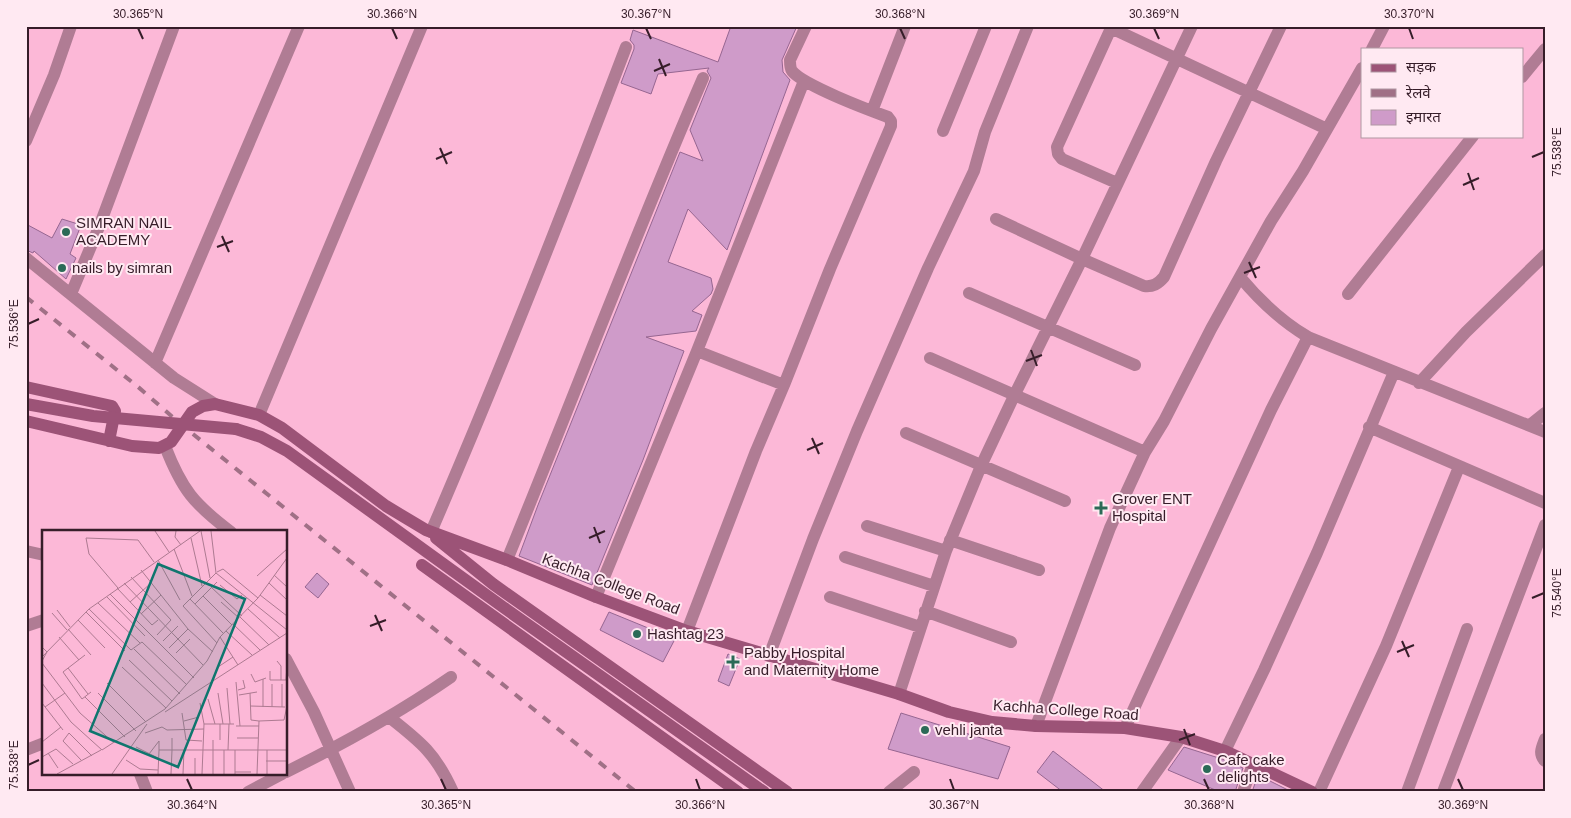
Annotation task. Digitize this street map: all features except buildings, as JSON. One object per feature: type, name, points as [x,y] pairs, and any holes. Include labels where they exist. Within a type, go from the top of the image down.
[{"type":"street","points":[[26,141],[54,75],[71,26]]},
{"type":"street","points":[[71,294],[99,227],[174,26]]},
{"type":"street","points":[[154,363],[299,26]]},
{"type":"street","points":[[259,415],[422,26]]},
{"type":"street","points":[[687,631],[756,451],[891,126],[891,120],[888,117],[804,81],[791,70],[790,60],[806,26]]},
{"type":"street","points":[[872,110],[906,26]]},
{"type":"street","points":[[943,131],[986,26]]},
{"type":"street","points":[[769,656],[813,539],[861,422],[928,268],[974,172],[985,132],[1028,26]]},
{"type":"street","points":[[899,694],[948,546],[981,466],[1082,259],[1192,26]]},
{"type":"street","points":[[996,219],[1144,286],[1158,284],[1164,277],[1281,26]]},
{"type":"street","points":[[1373,48],[1384,26]]},
{"type":"street","points":[[1117,184],[1062,159],[1058,154],[1057,147],[1112,27],[1177,60],[1327,129]]},
{"type":"street","points":[[626,46],[568,200],[480,418],[429,531],[493,584],[787,792]]},
{"type":"street","points":[[1524,75],[1545,49]]},
{"type":"street","points":[[1036,726],[1110,528],[1145,452],[1164,421],[1240,277],[1361,70]]},
{"type":"street","points":[[507,560],[604,322],[641,224],[703,78]]},
{"type":"street","points":[[596,597],[697,351],[804,81]]},
{"type":"street","points":[[1348,294],[1471,138]]},
{"type":"street","points":[[1419,383],[1466,332],[1545,255]]},
{"type":"street","name":"Kachha College Road","points":[[26,258],[174,378],[214,404],[259,415],[282,428],[386,506],[429,531],[687,631],[899,694],[949,712],[992,722],[1036,726],[1125,728],[1181,737],[1225,751],[1312,792]]},
{"type":"street","points":[[1240,277],[1258,299],[1273,313],[1292,328],[1308,337],[1545,432]]},
{"type":"street","points":[[970,293],[1135,365]]},
{"type":"street","points":[[1125,728],[1259,435],[1308,337]]},
{"type":"street","points":[[697,351],[784,386]]},
{"type":"street","points":[[930,358],[1145,452]]},
{"type":"street","points":[[1225,751],[1317,553],[1394,372]]},
{"type":"street","points":[[26,387],[112,406],[115,411],[109,441]]},
{"type":"street","points":[[26,404],[93,416],[236,429],[261,437],[295,457],[478,590],[764,792]]},
{"type":"street","points":[[26,420],[109,441],[146,448],[165,446],[171,442],[192,412],[204,406],[214,404]]},
{"type":"street","points":[[1530,426],[1545,413]]},
{"type":"street","points":[[1369,427],[1545,503]]},
{"type":"street","points":[[906,433],[1065,501]]},
{"type":"street","points":[[165,446],[181,483],[194,502],[229,530]]},
{"type":"street","points":[[1319,792],[1386,646],[1459,467]]},
{"type":"street","points":[[1443,792],[1545,525]]},
{"type":"street","points":[[868,526],[1039,570]]},
{"type":"street","points":[[26,551],[42,555]]},
{"type":"street","points":[[845,557],[934,586]]},
{"type":"street","points":[[422,565],[738,792]]},
{"type":"street","points":[[830,597],[920,628]]},
{"type":"street","points":[[925,611],[1011,642]]},
{"type":"street","points":[[26,626],[42,621]]},
{"type":"street","points":[[1407,792],[1467,629]]},
{"type":"street","points":[[288,663],[332,750],[350,792]]},
{"type":"street","points":[[288,771],[332,750],[413,703],[451,677]]},
{"type":"street","points":[[389,717],[421,742],[435,758],[453,792]]},
{"type":"street","points":[[1142,792],[1181,737]]},
{"type":"street","points":[[1545,739],[1540,751],[1541,756],[1545,760]]},
{"type":"street","points":[[26,750],[42,744]]},
{"type":"street","points":[[1243,792],[1253,764]]},
{"type":"street","points":[[889,792],[914,772]]},
{"type":"street","points":[[141,776],[147,792]]},
{"type":"street","points":[[248,792],[278,776]]},
{"type":"railway","points":[[26,297],[636,792]]},
{"type":"place","name":"SIMRAN NAIL ACADEMY","points":[[66,232]]},
{"type":"place","name":"nails by simran","points":[[62,268]]},
{"type":"place","name":"Grover ENT Hospital","points":[[1101,508]]},
{"type":"place","name":"Hashtag 23","points":[[637,634]]},
{"type":"place","name":"Pabby Hospital and Maternity Home","points":[[733,662]]},
{"type":"place","name":"vehli janta","points":[[925,730]]},
{"type":"place","name":"Cafe cake delights","points":[[1207,769]]}]
